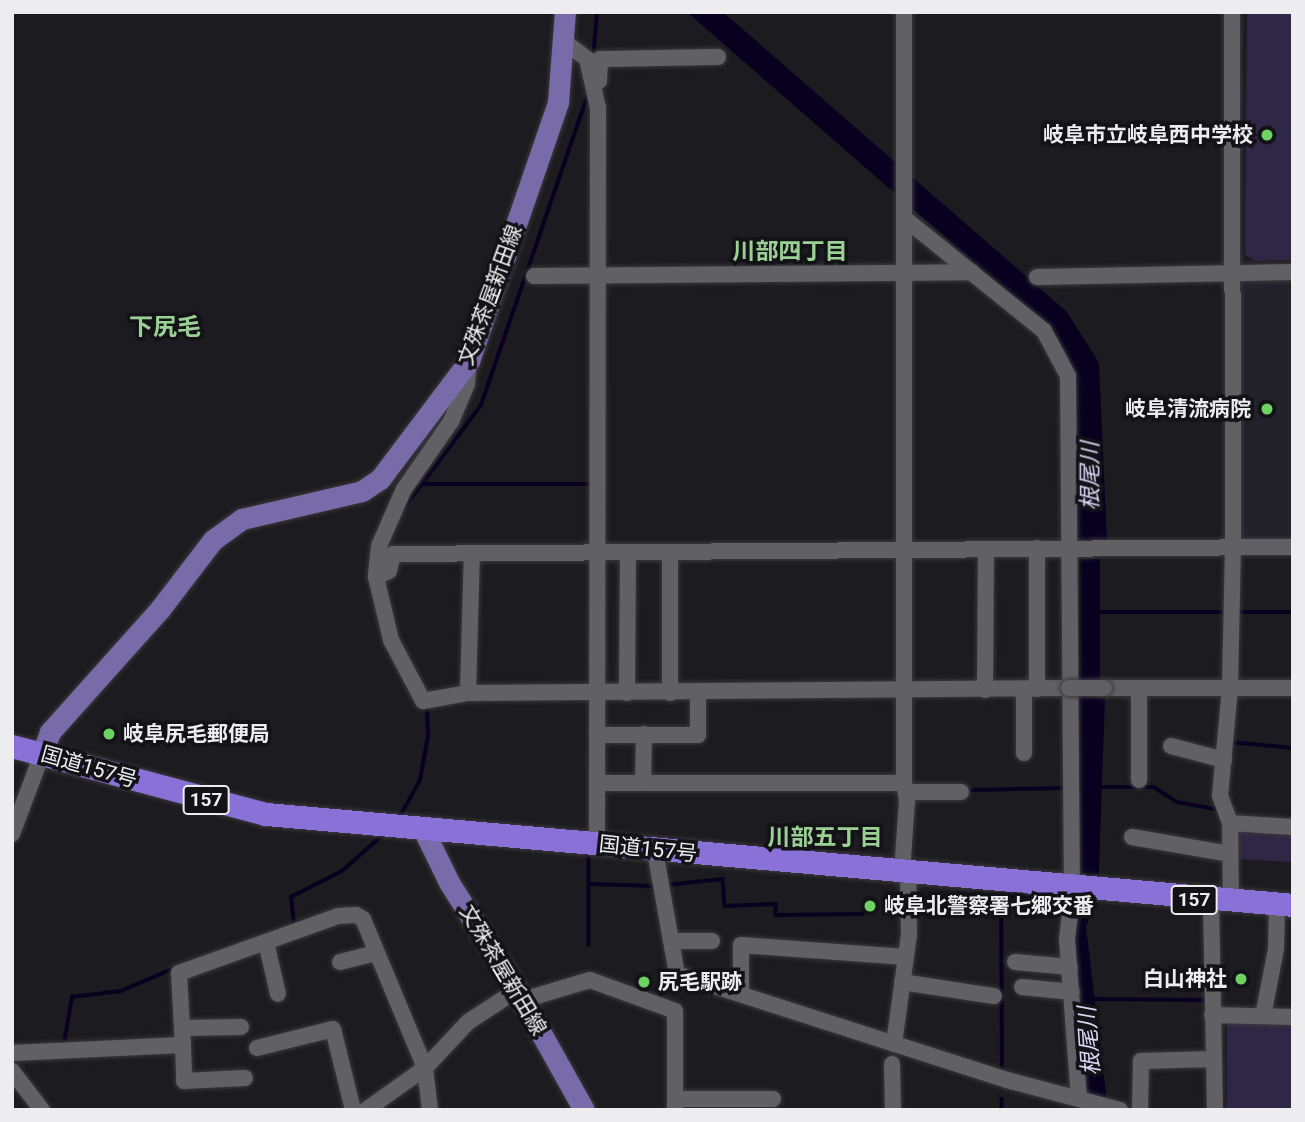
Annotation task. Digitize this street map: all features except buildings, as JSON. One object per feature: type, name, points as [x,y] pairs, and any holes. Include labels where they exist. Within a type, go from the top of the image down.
[{"type":"highway","name":"国道157号","points":[[28,750],[223,805],[391,826],[1221,902],[1285,905]]},
{"type":"main road","name":"文殊茶屋新田線","points":[[28,750],[50,732],[160,609],[213,540],[242,519],[362,491],[380,479],[469,362],[558,102],[566,43],[565,12]]},
{"type":"main road","name":"文殊茶屋新田線","points":[[423,829],[450,884],[520,995],[576,1104]]},
{"type":"street","points":[[894,1044],[906,957],[904,12]]},
{"type":"street","points":[[1215,1110],[1212,1015],[1221,902],[1230,854],[1230,823],[1220,796],[1230,688],[1233,547],[1232,12]]},
{"type":"street","points":[[566,43],[587,59],[598,108]]},
{"type":"street","points":[[593,843],[598,783],[597,275],[600,59],[718,57]]},
{"type":"street","points":[[904,214],[1044,331],[1068,376],[1074,548],[1072,788],[1083,889],[1067,926],[1079,1098]]},
{"type":"street","points":[[534,276],[972,272]]},
{"type":"street","points":[[1037,277],[1293,272]]},
{"type":"street","points":[[469,362],[467,384],[452,420],[404,489],[384,528],[376,577],[391,640],[423,701],[468,693],[1293,688]]},
{"type":"street","points":[[376,577],[389,571],[393,554],[1293,547]]},
{"type":"street","points":[[1024,753],[1037,548]]},
{"type":"street","points":[[985,690],[986,549]]},
{"type":"street","points":[[627,692],[628,552]]},
{"type":"street","points":[[670,552],[670,692]]},
{"type":"street","points":[[468,693],[472,553]]},
{"type":"street","points":[[1139,688],[1139,780]]},
{"type":"street","points":[[597,735],[698,735],[698,692]]},
{"type":"street","points":[[643,734],[643,783]]},
{"type":"street","points":[[1171,746],[1224,760]]},
{"type":"street","points":[[12,834],[28,750]]},
{"type":"street","points":[[598,783],[905,787],[961,792]]},
{"type":"street","points":[[1230,823],[1293,827]]},
{"type":"street","points":[[1132,837],[1230,854]]},
{"type":"street","points":[[655,851],[677,974],[894,1044],[1120,1110]]},
{"type":"street","points":[[1262,1016],[1285,905]]},
{"type":"street","points":[[245,1078],[184,1081],[179,973],[338,916],[356,915],[363,919],[425,1068],[430,1110]]},
{"type":"street","points":[[671,941],[712,941]]},
{"type":"street","points":[[266,942],[278,994]]},
{"type":"street","points":[[741,994],[741,945],[906,957]]},
{"type":"street","points":[[340,962],[377,953]]},
{"type":"street","points":[[1015,962],[1070,967]]},
{"type":"street","points":[[366,1110],[425,1068],[468,1022],[520,995],[590,980],[675,1011],[676,1105],[774,1099]]},
{"type":"street","points":[[902,982],[994,996]]},
{"type":"street","points":[[1022,987],[1072,992]]},
{"type":"street","points":[[1212,1015],[1293,1017]]},
{"type":"street","points":[[182,1028],[241,1027]]},
{"type":"street","points":[[257,1048],[333,1029],[353,1110]]},
{"type":"street","points":[[12,1053],[183,1045]]},
{"type":"street","points":[[1140,1110],[1141,1061],[1214,1059]]},
{"type":"street","points":[[892,1064],[893,1110]]},
{"type":"street","points":[[12,1071],[42,1110]]},
{"type":"shaded area","name":"岐阜市立岐阜西中学校","points":[[1247,12],[1293,12],[1293,260],[1254,261],[1245,254]]},
{"type":"shaded area","name":"岐阜清流病院","points":[[1240,276],[1293,276],[1293,542],[1240,542]]},
{"type":"shaded area","points":[[1237,828],[1293,831],[1291,862],[1235,859]]},
{"type":"shaded area","points":[[1227,1020],[1293,1020],[1293,1110],[1227,1110]]},
{"type":"water","name":"根尾川","points":[[687,12],[723,12],[1067,312],[1099,363],[1107,540],[1075,540],[1077,396],[1069,358],[1054,332]]},
{"type":"water","points":[[1079,559],[1100,559],[1100,680],[1079,680]]},
{"type":"water","points":[[1078,697],[1105,698],[1099,881],[1072,880]]},
{"type":"water","name":"根尾川","points":[[1075,898],[1095,899],[1086,927],[1107,1101],[1083,1095],[1074,967]]},
{"type":"waterway","points":[[593,59],[597,12]]},
{"type":"waterway","points":[[599,87],[604,102]]},
{"type":"waterway","points":[[404,508],[481,405],[588,94]]},
{"type":"waterway","points":[[423,484],[592,484]]},
{"type":"waterway","points":[[1099,612],[1228,612]]},
{"type":"waterway","points":[[1235,612],[1293,612]]},
{"type":"waterway","points":[[400,816],[420,780],[428,736],[427,704]]},
{"type":"waterway","points":[[1230,742],[1293,748]]},
{"type":"waterway","points":[[1103,787],[1154,787],[1177,802],[1220,810]]},
{"type":"waterway","points":[[972,790],[1067,788]]},
{"type":"waterway","points":[[294,925],[291,897],[342,871],[386,832]]},
{"type":"waterway","points":[[589,852],[589,945]]},
{"type":"waterway","points":[[666,885],[723,879],[725,906],[776,904],[776,915],[862,914]]},
{"type":"waterway","points":[[589,884],[655,886]]},
{"type":"waterway","points":[[1002,1067],[1001,895],[1060,899]]},
{"type":"waterway","points":[[64,1044],[72,997],[121,991],[175,968]]},
{"type":"waterway","name":"根尾川","points":[[1094,999],[1207,1000]]},
{"type":"waterway","points":[[1222,1077],[1224,1110]]},
{"type":"waterway","points":[[1002,1099],[1002,1110]]},
{"type":"place","name":"岐阜市立岐阜西中学校","points":[[1267,135]]},
{"type":"place","name":"岐阜清流病院","points":[[1267,409]]},
{"type":"place","name":"岐阜尻毛郵便局","points":[[109,734]]},
{"type":"place","name":"岐阜北警察署七郷交番","points":[[870,906]]},
{"type":"place","name":"白山神社","points":[[1241,979]]},
{"type":"place","name":"尻毛駅跡","points":[[644,982]]},
{"type":"district","name":"川部四丁目","points":[[790,252]]},
{"type":"district","name":"下尻毛","points":[[165,328]]},
{"type":"district","name":"川部五丁目","points":[[825,838]]}]
